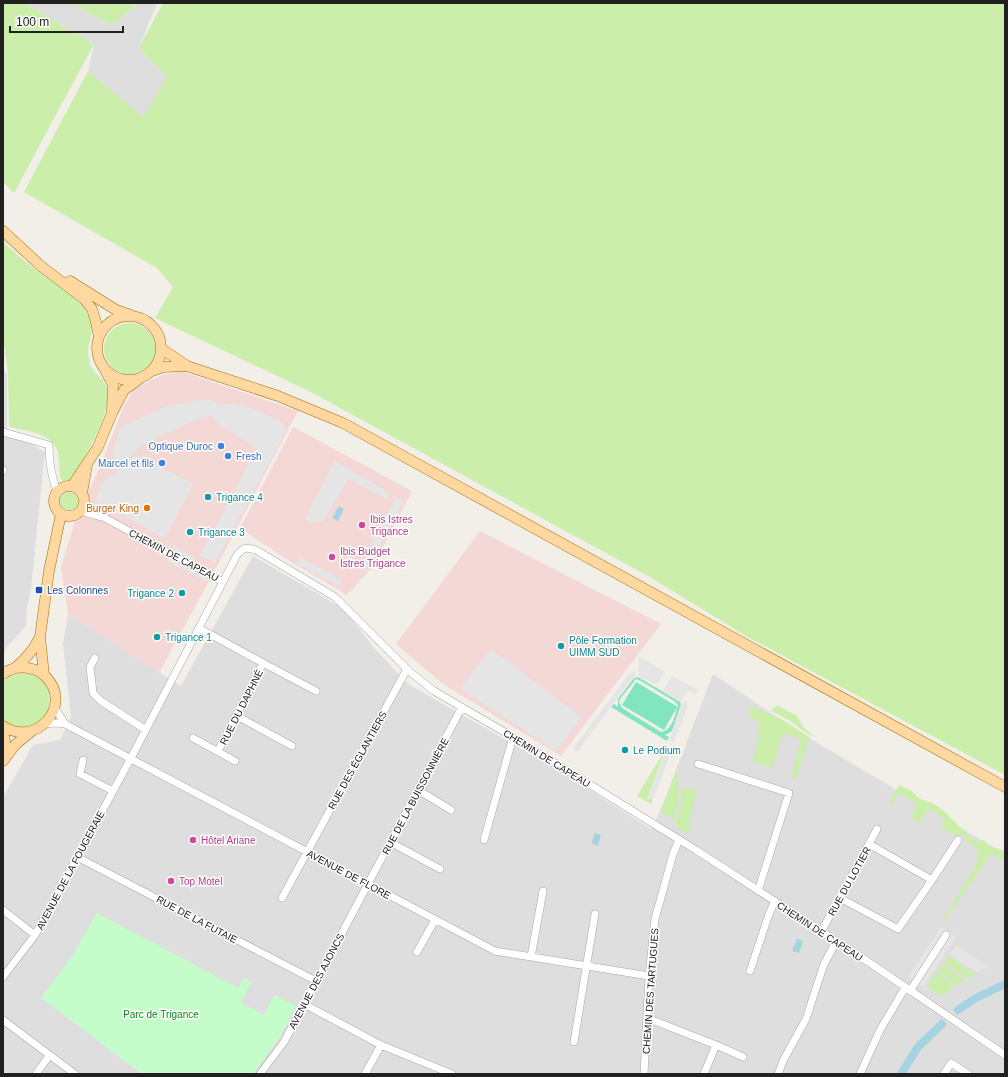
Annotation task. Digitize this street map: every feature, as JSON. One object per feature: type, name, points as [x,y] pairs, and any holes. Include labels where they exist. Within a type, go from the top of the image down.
[{"type":"main road","points":[[3,231],[41,266],[84,299],[92,309],[99,337]]},
{"type":"main road","points":[[52,273],[75,284],[116,310],[141,318],[150,323],[157,330],[161,339],[162,349],[160,357],[152,371]]},
{"type":"main road","points":[[112,413],[113,385],[101,363],[97,346],[99,337],[104,328],[111,321],[121,317],[131,316]]},
{"type":"main road","points":[[162,349],[187,366],[278,396],[343,423],[1005,788]]},
{"type":"main road","points":[[72,486],[98,448],[112,413],[124,390],[152,371],[163,367],[187,366]]},
{"type":"main road","points":[[106,370],[113,376],[121,379],[140,379]]},
{"type":"main road","points":[[44,675],[40,637],[55,540],[66,515],[82,502],[88,463]]},
{"type":"main road","points":[[66,515],[54,506],[55,495],[61,487],[76,487],[82,502]]},
{"type":"main road","points":[[3,674],[15,668],[28,656],[40,637]]},
{"type":"main road","points":[[3,760],[15,745],[32,731],[44,724],[53,712],[55,705],[54,688],[44,675],[36,669],[26,667],[15,668]]},
{"type":"main road","points":[[3,726],[15,732],[32,731]]},
{"type":"main road","points":[[3,732],[5,741],[3,760]]},
{"type":"street","points":[[3,432],[49,445],[51,476],[57,491]]},
{"type":"street","name":"CHEMIN DE CAPEAU","points":[[82,502],[105,518],[223,582],[237,555],[242,550],[247,548],[256,550],[335,597],[407,669],[434,690],[513,737],[775,901],[1005,1055]]},
{"type":"street","name":"AVENUE DE LA FOUGERAIE","points":[[3,977],[35,935],[113,792],[223,582]]},
{"type":"street","name":"RUE DU DAPHNÉ","points":[[199,628],[263,663],[218,751]]},
{"type":"street","points":[[95,658],[90,667],[93,692],[100,701],[146,730]]},
{"type":"street","points":[[263,663],[316,691]]},
{"type":"street","name":"RUE DES ÉGLANTIERS","points":[[282,898],[407,669]]},
{"type":"street","points":[[55,705],[65,724]]},
{"type":"street","name":"RUE DE LA BUISSONNIÈRE","points":[[368,885],[462,707]]},
{"type":"street","points":[[236,716],[292,746]]},
{"type":"street","name":"AVENUE DE FLORE","points":[[44,724],[56,722],[65,724],[495,951],[649,976]]},
{"type":"street","points":[[484,840],[513,737]]},
{"type":"street","name":"RUE DU DAPHNÉ","points":[[193,738],[235,761]]},
{"type":"street","points":[[83,760],[80,774],[113,792]]},
{"type":"street","points":[[698,764],[789,793],[758,891]]},
{"type":"street","points":[[418,790],[451,810]]},
{"type":"street","name":"RUE DU LOTIER","points":[[821,932],[877,829]]},
{"type":"street","name":"CHEMIN DES TARTUGUES","points":[[644,1074],[649,976],[655,918],[673,854],[679,840]]},
{"type":"street","points":[[840,898],[898,929],[958,840]]},
{"type":"street","points":[[390,842],[440,869]]},
{"type":"street","points":[[869,844],[932,880]]},
{"type":"street","name":"RUE DE LA FUTAIE","points":[[77,857],[316,981]]},
{"type":"street","name":"AVENUE DES AJONCS","points":[[260,1074],[284,1042],[368,885]]},
{"type":"street","points":[[531,957],[543,891]]},
{"type":"street","points":[[750,971],[769,914],[775,901]]},
{"type":"street","points":[[3,910],[35,935]]},
{"type":"street","points":[[574,1042],[595,914]]},
{"type":"street","points":[[417,952],[434,920]]},
{"type":"street","points":[[860,1074],[880,1030],[907,989],[946,935]]},
{"type":"street","points":[[778,1074],[784,1058],[806,1018],[824,964],[836,942]]},
{"type":"street","points":[[304,1004],[381,1045],[452,1074]]},
{"type":"street","points":[[647,1018],[743,1057]]},
{"type":"street","points":[[4,1023],[74,1074]]},
{"type":"street","points":[[365,1074],[381,1045]]},
{"type":"street","points":[[704,1074],[716,1045]]},
{"type":"street","points":[[36,1074],[49,1056]]},
{"type":"street","points":[[944,1074],[951,1063],[965,1073]]},
{"type":"shaded area","points":[[24,3],[71,3],[112,25],[139,3],[157,3],[139,48],[167,77],[143,118],[88,71],[94,44]]},
{"type":"shaded area","points":[[3,371],[7,374],[7,430],[45,452],[26,626],[7,647],[3,655]]},
{"type":"shaded area","points":[[181,371],[298,411],[159,673],[68,614],[61,567],[76,518],[99,469],[123,408],[134,389],[162,375]]},
{"type":"shaded area","points":[[210,399],[218,405],[231,404],[254,409],[282,422],[285,427],[285,433],[215,563],[200,555],[257,449],[222,426],[220,427],[213,416],[200,418],[143,444],[119,466],[112,452],[119,428],[169,405]]},
{"type":"shaded area","points":[[293,427],[412,491],[372,568],[347,595],[283,557],[240,528]]},
{"type":"shaded area","points":[[136,454],[193,484],[165,538],[95,501],[105,479],[108,479],[110,475],[114,476]]},
{"type":"shaded area","points":[[335,461],[390,493],[387,499],[348,479],[323,522],[309,522],[305,519]]},
{"type":"shaded area","points":[[393,495],[404,501],[366,571],[359,567],[395,499]]},
{"type":"shaded area","points":[[480,531],[661,624],[561,756],[443,684],[396,644]]},
{"type":"shaded area","points":[[173,545],[194,557],[196,570],[209,577],[207,582],[169,562]]},
{"type":"shaded area","points":[[253,556],[344,609],[374,648],[408,684],[557,769],[651,829],[659,814],[713,674],[804,735],[1005,854],[1005,1074],[3,1074],[3,797],[33,745],[60,740],[71,717],[63,644],[68,614],[181,686]]},
{"type":"shaded area","points":[[300,557],[342,580],[340,587],[296,563]]},
{"type":"shaded area","points":[[491,649],[582,717],[556,751],[460,688]]},
{"type":"shaded area","points":[[639,656],[665,672],[656,685],[638,676]]},
{"type":"shaded area","points":[[635,671],[636,676],[633,677],[578,751],[572,750],[629,674]]},
{"type":"shaded area","points":[[672,676],[698,690],[696,694],[687,691],[680,702],[663,691]]},
{"type":"shaded area","points":[[686,701],[688,705],[674,742],[669,741],[681,704]]},
{"type":"shaded area","points":[[672,749],[654,798],[647,799],[666,750]]},
{"type":"shaded area","points":[[941,927],[956,937],[923,987],[908,977]]},
{"type":"shaded area","points":[[956,945],[989,967],[977,972],[949,955]]},
{"type":"green space","points":[[3,3],[24,3],[94,44],[14,193],[3,182]]},
{"type":"green space","points":[[71,3],[139,3],[112,25]]},
{"type":"green space","points":[[163,3],[1005,3],[1005,775],[746,636],[648,576],[309,391],[155,318],[173,287],[157,268],[24,192],[88,71],[143,117],[167,77],[139,48]]},
{"type":"green space","points":[[3,242],[31,266],[74,298],[81,305],[91,323],[92,328],[88,350],[90,365],[96,374],[103,380],[106,386],[107,400],[101,424],[70,481],[63,481],[60,478],[58,453],[54,444],[36,433],[9,427],[8,374],[3,336]]},
{"type":"green space","points":[[130,323],[140,325],[148,331],[154,339],[156,349],[154,359],[148,367],[140,373],[130,375],[120,373],[112,367],[106,359],[104,349],[106,339],[112,331],[120,325]]},
{"type":"green space","points":[[69,492],[75,495],[78,501],[75,507],[69,510],[63,507],[60,501],[63,495]]},
{"type":"green space","points":[[21,673],[37,677],[46,687],[49,698],[47,710],[41,720],[31,727],[18,728],[3,721],[3,681],[13,674]]},
{"type":"green space","points":[[638,677],[680,702],[681,705],[672,731],[665,735],[669,737],[667,741],[611,707],[614,704],[618,707],[618,699],[634,678]],"holes":[[[636,679],[674,701],[678,707],[636,682],[622,705],[664,730],[677,707],[672,722],[665,731],[661,732],[622,708],[619,702]]]},
{"type":"green space","points":[[777,705],[797,716],[803,727],[816,738],[789,720],[771,711]]},
{"type":"green space","points":[[751,706],[783,720],[809,737],[796,779],[791,779],[800,739],[783,733],[772,768],[753,762],[759,739],[757,738],[760,721],[748,717]]},
{"type":"green space","points":[[662,755],[663,756],[647,799],[653,799],[651,804],[637,796]]},
{"type":"green space","points":[[677,768],[679,798],[674,820],[661,811]]},
{"type":"green space","points":[[899,785],[910,790],[920,799],[933,803],[944,811],[972,839],[979,841],[984,840],[989,846],[1005,851],[1005,861],[991,854],[944,922],[942,921],[980,858],[976,855],[979,850],[966,841],[966,838],[960,834],[955,836],[942,827],[944,819],[929,809],[920,823],[910,817],[917,804],[898,793],[891,806],[888,804]]},
{"type":"green space","points":[[681,787],[697,791],[688,825],[691,827],[688,835],[675,826],[682,799]]},
{"type":"green space","name":"Parc de Trigance","points":[[97,913],[238,988],[244,978],[251,982],[241,1003],[264,1015],[275,995],[296,1006],[280,1037],[253,1074],[142,1074],[41,998],[72,957]]},
{"type":"green space","points":[[948,956],[975,974],[967,978],[944,963]]},
{"type":"green space","points":[[942,964],[965,980],[957,985],[938,972]]},
{"type":"green space","points":[[936,973],[955,986],[941,996],[927,987]]},
{"type":"water","points":[[339,506],[344,509],[338,521],[332,518]]},
{"type":"water","points":[[595,833],[601,835],[598,846],[593,844],[592,841]]},
{"type":"water","points":[[797,939],[803,941],[799,953],[792,951]]},
{"type":"waterway","points":[[958,1010],[974,999],[1005,984]]},
{"type":"waterway","points":[[901,1074],[918,1047],[942,1024]]},
{"type":"place","name":"Optique Duroc","points":[[221,446]]},
{"type":"place","name":"Fresh","points":[[228,456]]},
{"type":"place","name":"Marcel et fils","points":[[162,463]]},
{"type":"place","name":"Trigance 4","points":[[208,497]]},
{"type":"place","name":"Burger King","points":[[147,508]]},
{"type":"place","name":"Ibis Istres Trigance","points":[[362,525]]},
{"type":"place","name":"Trigance 3","points":[[190,532]]},
{"type":"place","name":"Ibis Budget Istres Trigance","points":[[332,557]]},
{"type":"place","name":"Les Colonnes","points":[[39,590]]},
{"type":"place","name":"Trigance 2","points":[[182,593]]},
{"type":"place","name":"Trigance 1","points":[[157,637]]},
{"type":"place","name":"Pôle Formation UIMM SUD","points":[[561,646]]},
{"type":"place","name":"Le Podium","points":[[625,750]]},
{"type":"place","name":"Hôtel Ariane","points":[[193,840]]},
{"type":"place","name":"Top Motel","points":[[171,881]]}]
